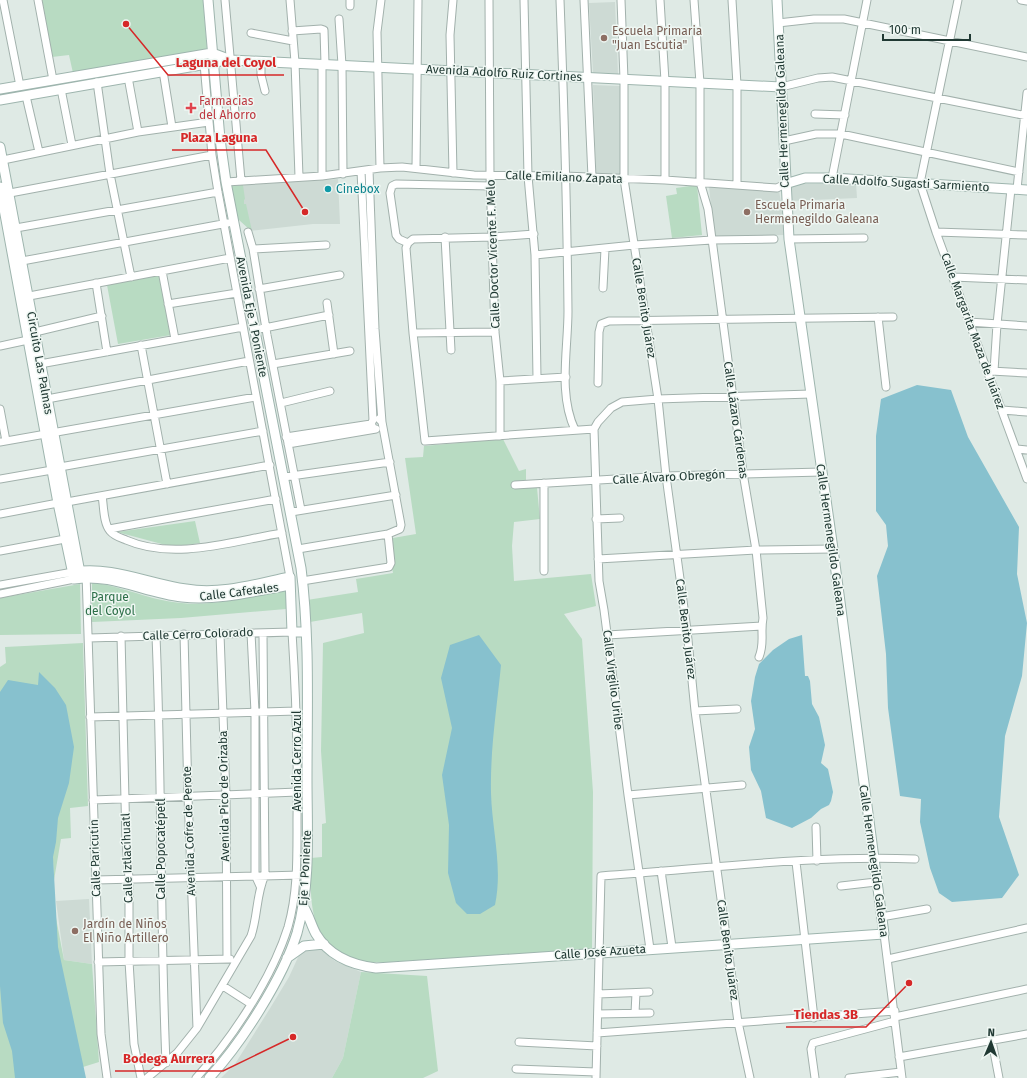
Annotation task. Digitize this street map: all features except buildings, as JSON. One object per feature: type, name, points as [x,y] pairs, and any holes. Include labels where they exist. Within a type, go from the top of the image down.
[{"type":"street","points":[[3,0],[20,86]]},
{"type":"street","points":[[38,0],[53,80]]},
{"type":"street","name":"Avenida Eje 1 Poniente","points":[[208,0],[212,53],[209,64],[209,122],[212,155],[249,361],[270,465],[290,581]]},
{"type":"street","points":[[225,0],[229,59],[241,180]]},
{"type":"street","points":[[290,0],[295,62],[298,177]]},
{"type":"street","points":[[380,168],[377,32],[381,0]]},
{"type":"street","points":[[416,168],[418,0]]},
{"type":"street","points":[[453,0],[450,35],[453,173]]},
{"type":"street","name":"Calle Doctor Vicente F. Melo","points":[[489,0],[490,175],[495,332],[500,381],[500,436]]},
{"type":"street","points":[[524,0],[528,176],[535,254],[537,378]]},
{"type":"street","points":[[560,0],[568,311],[566,378],[569,417],[575,430]]},
{"type":"street","points":[[584,0],[589,77],[592,177]]},
{"type":"street","name":"Calle Benito Juárez","points":[[620,0],[624,79],[624,179],[658,399],[666,476],[687,630],[695,711],[716,866],[738,1022],[750,1078]]},
{"type":"street","points":[[660,0],[665,81],[665,180]]},
{"type":"street","name":"Calle Lázaro Cárdenas","points":[[694,0],[700,83],[700,182],[708,209],[743,473],[756,550],[763,618],[763,646],[759,657]]},
{"type":"street","points":[[732,0],[737,85],[737,184]]},
{"type":"street","name":"Calle Hermenegildo Galeana","points":[[776,0],[788,240],[833,549],[876,882],[888,959],[901,1075]]},
{"type":"street","points":[[832,178],[867,0]]},
{"type":"street","points":[[920,183],[939,98],[958,0]]},
{"type":"street","points":[[1022,0],[1027,1]]},
{"type":"street","points":[[778,23],[829,18],[863,22],[1027,57]]},
{"type":"street","points":[[339,19],[342,65],[343,174]]},
{"type":"street","points":[[292,31],[324,30],[322,176]]},
{"type":"street","points":[[251,33],[293,41]]},
{"type":"street","points":[[0,89],[212,53]]},
{"type":"street","name":"Avenida Adolfo Ruiz Cortines","points":[[212,53],[229,59],[261,61],[781,87]]},
{"type":"street","name":"Avenida Adolfo Ruiz Cortines","points":[[0,100],[209,64],[229,59]]},
{"type":"street","points":[[261,61],[261,75],[265,91]]},
{"type":"street","points":[[155,62],[160,72],[172,127]]},
{"type":"street","name":"Avenida Eje 1 Poniente","points":[[209,64],[226,182],[298,549],[306,632]]},
{"type":"street","points":[[103,72],[101,82],[105,139],[116,208],[131,277]]},
{"type":"street","points":[[128,77],[138,132]]},
{"type":"street","points":[[781,87],[818,78],[832,77],[851,79],[1026,115]]},
{"type":"street","points":[[61,89],[72,145]]},
{"type":"street","points":[[1027,92],[1024,107],[1026,115],[1019,172],[1014,189],[1007,234],[991,371],[1027,373]]},
{"type":"street","points":[[26,96],[39,152]]},
{"type":"street","points":[[815,114],[845,115]]},
{"type":"street","points":[[3,160],[138,132],[209,122]]},
{"type":"street","points":[[784,140],[816,134],[841,134],[1019,172]]},
{"type":"street","name":"Circuito Las Palmas","points":[[0,147],[3,160],[4,197],[24,297],[35,332],[47,399],[49,433]]},
{"type":"street","points":[[4,197],[110,174],[212,155]]},
{"type":"street","name":"Calle Emiliano Zapata","points":[[226,182],[322,176],[380,168],[416,168],[474,176],[592,177],[737,184],[777,188],[785,184]]},
{"type":"street","points":[[298,549],[388,534],[400,529],[401,525],[390,462],[376,424],[365,170]]},
{"type":"street","name":"Calle Adolfo Sugasti Sarmiento","points":[[785,184],[805,178],[832,178],[1027,190]]},
{"type":"street","name":"Calle Margarita Maza de Juárez","points":[[920,183],[936,232],[969,322],[991,371],[1002,410],[1027,479]]},
{"type":"street","points":[[408,243],[399,239],[396,235],[390,193],[392,186],[396,184],[491,186]]},
{"type":"street","name":"Circuito Las Palmas","points":[[0,187],[16,228],[22,261],[28,340],[49,433],[62,503],[80,575]]},
{"type":"street","points":[[16,228],[116,208],[218,192]]},
{"type":"street","points":[[22,261],[234,222]]},
{"type":"street","name":"Avenida Eje 1 Poniente","points":[[248,232],[253,249],[259,289],[301,510]]},
{"type":"street","points":[[936,232],[1027,235]]},
{"type":"street","points":[[534,234],[493,237],[413,239],[408,243],[406,248],[413,333],[425,441],[594,429],[598,422],[615,404],[658,399],[811,394]]},
{"type":"street","points":[[445,237],[451,350]]},
{"type":"street","points":[[535,254],[604,249],[634,245],[774,238]]},
{"type":"street","points":[[788,240],[864,238]]},
{"type":"street","points":[[253,249],[326,245]]},
{"type":"street","points":[[603,288],[604,249]]},
{"type":"street","points":[[24,297],[230,258]]},
{"type":"street","points":[[162,271],[175,339]]},
{"type":"street","points":[[259,289],[340,275]]},
{"type":"street","points":[[953,277],[1027,280]]},
{"type":"street","points":[[96,283],[107,352]]},
{"type":"street","points":[[168,304],[237,293]]},
{"type":"street","points":[[326,303],[334,354]]},
{"type":"street","points":[[254,330],[329,315]]},
{"type":"street","points":[[35,332],[102,316]]},
{"type":"street","points":[[878,317],[886,387]]},
{"type":"street","points":[[598,383],[599,332],[601,324],[609,321],[722,318],[893,317]]},
{"type":"street","points":[[969,322],[1027,326]]},
{"type":"street","points":[[40,364],[243,327]]},
{"type":"street","points":[[413,333],[495,332]]},
{"type":"street","points":[[0,346],[28,340]]},
{"type":"street","points":[[141,345],[167,484]]},
{"type":"street","points":[[273,364],[350,352]]},
{"type":"street","points":[[47,399],[249,361]]},
{"type":"street","points":[[500,381],[537,378],[566,378]]},
{"type":"street","points":[[281,403],[330,391]]},
{"type":"street","points":[[0,409],[3,442],[256,397]]},
{"type":"street","points":[[1002,410],[1027,412]]},
{"type":"street","points":[[287,440],[376,424]]},
{"type":"street","name":"Calle Virgilio Uribe","points":[[594,429],[594,481],[599,581],[638,873],[650,949]]},
{"type":"street","points":[[0,479],[263,431]]},
{"type":"street","points":[[1017,449],[1027,450]]},
{"type":"street","points":[[281,462],[291,459]]},
{"type":"street","points":[[284,477],[390,462]]},
{"type":"street","points":[[0,514],[270,465]]},
{"type":"street","name":"Calle Álvaro Obregón","points":[[515,485],[666,476],[822,472]]},
{"type":"street","points":[[544,483],[544,571]]},
{"type":"street","points":[[291,512],[396,495]]},
{"type":"street","points":[[102,496],[109,529],[117,536],[132,543],[150,547],[174,549],[201,547],[282,533]]},
{"type":"street","points":[[109,529],[276,499]]},
{"type":"street","name":"Circuito Las Palmas","points":[[62,503],[65,539],[80,575]]},
{"type":"street","points":[[596,519],[620,518]]},
{"type":"street","points":[[302,581],[388,567],[391,563],[388,534]]},
{"type":"street","points":[[0,551],[65,539]]},
{"type":"street","points":[[598,559],[676,553],[833,549]]},
{"type":"street","name":"Calle Cafetales","points":[[0,585],[109,572],[186,589],[200,590],[290,581]]},
{"type":"street","name":"Calle Cafetales","points":[[0,594],[80,575]]},
{"type":"street","name":"Calle Paricutín","points":[[80,575],[89,638],[98,962],[101,1034],[107,1078]]},
{"type":"street","name":"Avenida Cerro Azul","points":[[196,1078],[210,1062],[251,1004],[269,974],[280,949],[294,901],[297,874],[297,711],[290,581]]},
{"type":"street","points":[[607,635],[762,626]]},
{"type":"street","name":"Calle Cerro Colorado","points":[[89,638],[184,634],[306,632]]},
{"type":"street","name":"Eje 1 Poniente","points":[[210,1078],[249,1025],[287,958],[296,935],[303,906],[308,876],[306,632]]},
{"type":"street","points":[[251,633],[255,712],[255,876],[260,886]]},
{"type":"street","points":[[147,1078],[166,1063],[197,1028],[223,986],[237,958],[251,936],[255,925],[260,886],[265,875],[263,633]]},
{"type":"street","name":"Avenida Cofre de Perote","points":[[184,634],[188,796],[197,1028]]},
{"type":"street","name":"Avenida Pico de Orizaba","points":[[220,634],[226,795],[227,959]]},
{"type":"street","name":"Calle Iztlacíhuatl","points":[[121,636],[122,716],[129,879],[129,961],[134,1044],[141,1078]]},
{"type":"street","name":"Calle Popocatépetl","points":[[156,636],[161,796],[162,960],[166,1063]]},
{"type":"street","points":[[695,711],[737,709]]},
{"type":"street","points":[[90,717],[297,711]]},
{"type":"street","points":[[255,750],[264,750]]},
{"type":"street","points":[[628,795],[742,785]]},
{"type":"street","points":[[93,800],[161,796],[298,792]]},
{"type":"street","points":[[816,827],[817,860]]},
{"type":"street","points":[[516,1069],[596,1075],[601,876],[716,866],[817,860],[873,857],[915,859]]},
{"type":"street","points":[[796,862],[814,1018]]},
{"type":"street","points":[[661,871],[672,947]]},
{"type":"street","points":[[96,880],[297,874],[308,876]]},
{"type":"street","points":[[841,886],[876,882]]},
{"type":"street","name":"Calle José Azueta","points":[[303,906],[316,934],[324,944],[347,962],[376,968],[728,943],[884,934]]},
{"type":"street","points":[[881,917],[927,909]]},
{"type":"street","points":[[888,959],[1027,928]]},
{"type":"street","points":[[287,958],[304,946],[324,944]]},
{"type":"street","points":[[98,962],[237,958]]},
{"type":"street","points":[[223,986],[251,1004]]},
{"type":"street","points":[[815,1078],[811,1048],[813,1043],[895,1016],[1027,989]]},
{"type":"street","points":[[598,994],[649,992]]},
{"type":"street","points":[[635,1013],[636,993]]},
{"type":"street","points":[[598,1014],[650,1013]]},
{"type":"street","points":[[597,1033],[738,1022],[895,1016]]},
{"type":"street","points":[[899,1057],[1027,1034]]},
{"type":"street","points":[[992,1040],[999,1078]]},
{"type":"street","points":[[519,1042],[597,1046]]},
{"type":"street","points":[[849,1078],[901,1075]]},
{"type":"shaded area","name":"Escuela Primaria \"Juan Escutia\"","points":[[615,2],[618,74],[593,73],[589,3]]},
{"type":"shaded area","points":[[593,85],[620,86],[621,175],[596,174]]},
{"type":"shaded area","points":[[338,179],[340,224],[313,224],[249,231],[248,228],[238,219],[232,186]]},
{"type":"shaded area","points":[[856,183],[857,198],[790,201],[791,184]]},
{"type":"shaded area","name":"Escuela Primaria Hermenegildo Galeana","points":[[709,186],[779,190],[786,235],[714,236]]},
{"type":"shaded area","name":"Jardín de Niños El Niño Artillero","points":[[89,899],[92,964],[64,960],[56,901]]},
{"type":"shaded area","points":[[318,947],[335,961],[361,972],[343,1058],[332,1078],[221,1078],[235,1064],[289,977],[300,953],[305,948]]},
{"type":"green space","points":[[42,0],[203,0],[207,49],[73,73],[69,55],[52,57]]},
{"type":"green space","points":[[243,185],[245,199],[244,204],[246,204],[252,231],[249,231],[248,228],[238,219],[232,186]]},
{"type":"green space","points":[[697,185],[702,235],[672,238],[666,196],[677,194],[676,188]]},
{"type":"green space","points":[[161,274],[171,335],[118,344],[107,285]]},
{"type":"green space","points":[[503,439],[519,471],[526,469],[526,488],[537,488],[540,519],[514,522],[512,546],[514,581],[591,574],[596,606],[564,614],[582,639],[593,792],[592,949],[389,962],[364,962],[349,959],[334,949],[324,938],[318,927],[312,905],[311,858],[322,857],[322,824],[326,823],[321,751],[323,643],[364,633],[362,613],[310,622],[307,600],[358,592],[356,579],[393,573],[387,539],[416,534],[405,458],[423,457],[424,446]]},
{"type":"green space","points":[[195,521],[200,543],[173,547],[117,532]]},
{"type":"green space","name":"Parque del Coyol","points":[[92,583],[111,586],[173,602],[201,604],[230,601],[286,590],[286,609],[181,618],[92,622]]},
{"type":"green space","points":[[80,584],[81,634],[0,635],[0,598]]},
{"type":"green space","points":[[83,643],[88,806],[70,808],[71,838],[61,839],[54,880],[53,860],[48,876],[64,960],[92,964],[99,1062],[83,1067],[85,1078],[0,1078],[0,667],[6,663],[5,647]]},
{"type":"green space","points":[[361,972],[427,976],[438,1071],[423,1078],[332,1078],[343,1058]]},
{"type":"water","points":[[917,385],[951,390],[968,437],[1019,527],[1017,574],[1027,623],[1022,676],[1005,736],[999,817],[1019,875],[1002,898],[952,902],[939,893],[930,868],[920,822],[921,799],[900,796],[888,708],[886,654],[877,576],[888,546],[886,525],[876,511],[876,436],[881,399]]},
{"type":"water","points":[[479,635],[501,665],[491,777],[498,877],[495,905],[480,914],[467,914],[456,903],[448,873],[449,825],[442,775],[452,728],[441,678],[450,645]]},
{"type":"water","points":[[802,635],[805,676],[808,676],[810,681],[812,704],[819,717],[825,745],[821,763],[828,769],[833,792],[829,805],[821,809],[811,818],[792,828],[766,818],[761,791],[751,770],[749,747],[755,729],[751,701],[759,664],[773,650],[789,639]]},
{"type":"water","points":[[39,672],[55,688],[66,705],[74,747],[69,783],[58,818],[53,857],[58,947],[86,1078],[15,1078],[12,1051],[3,1023],[0,986],[0,692],[8,680],[38,685]]},
{"type":"place","name":"Laguna del Coyol","points":[[126,24]]},
{"type":"place","name":"Escuela Primaria \"Juan Escutia\"","points":[[604,38]]},
{"type":"place","name":"Farmacias del Ahorro","points":[[191,108]]},
{"type":"place","name":"Cinebox","points":[[328,189]]},
{"type":"place","name":"Plaza Laguna","points":[[305,212]]},
{"type":"place","name":"Escuela Primaria Hermenegildo Galeana","points":[[747,212]]},
{"type":"place","name":"Jardín de Niños El Niño Artillero","points":[[75,931]]},
{"type":"place","name":"Tiendas 3B","points":[[909,983]]},
{"type":"place","name":"Bodega Aurrera","points":[[293,1037]]}]
